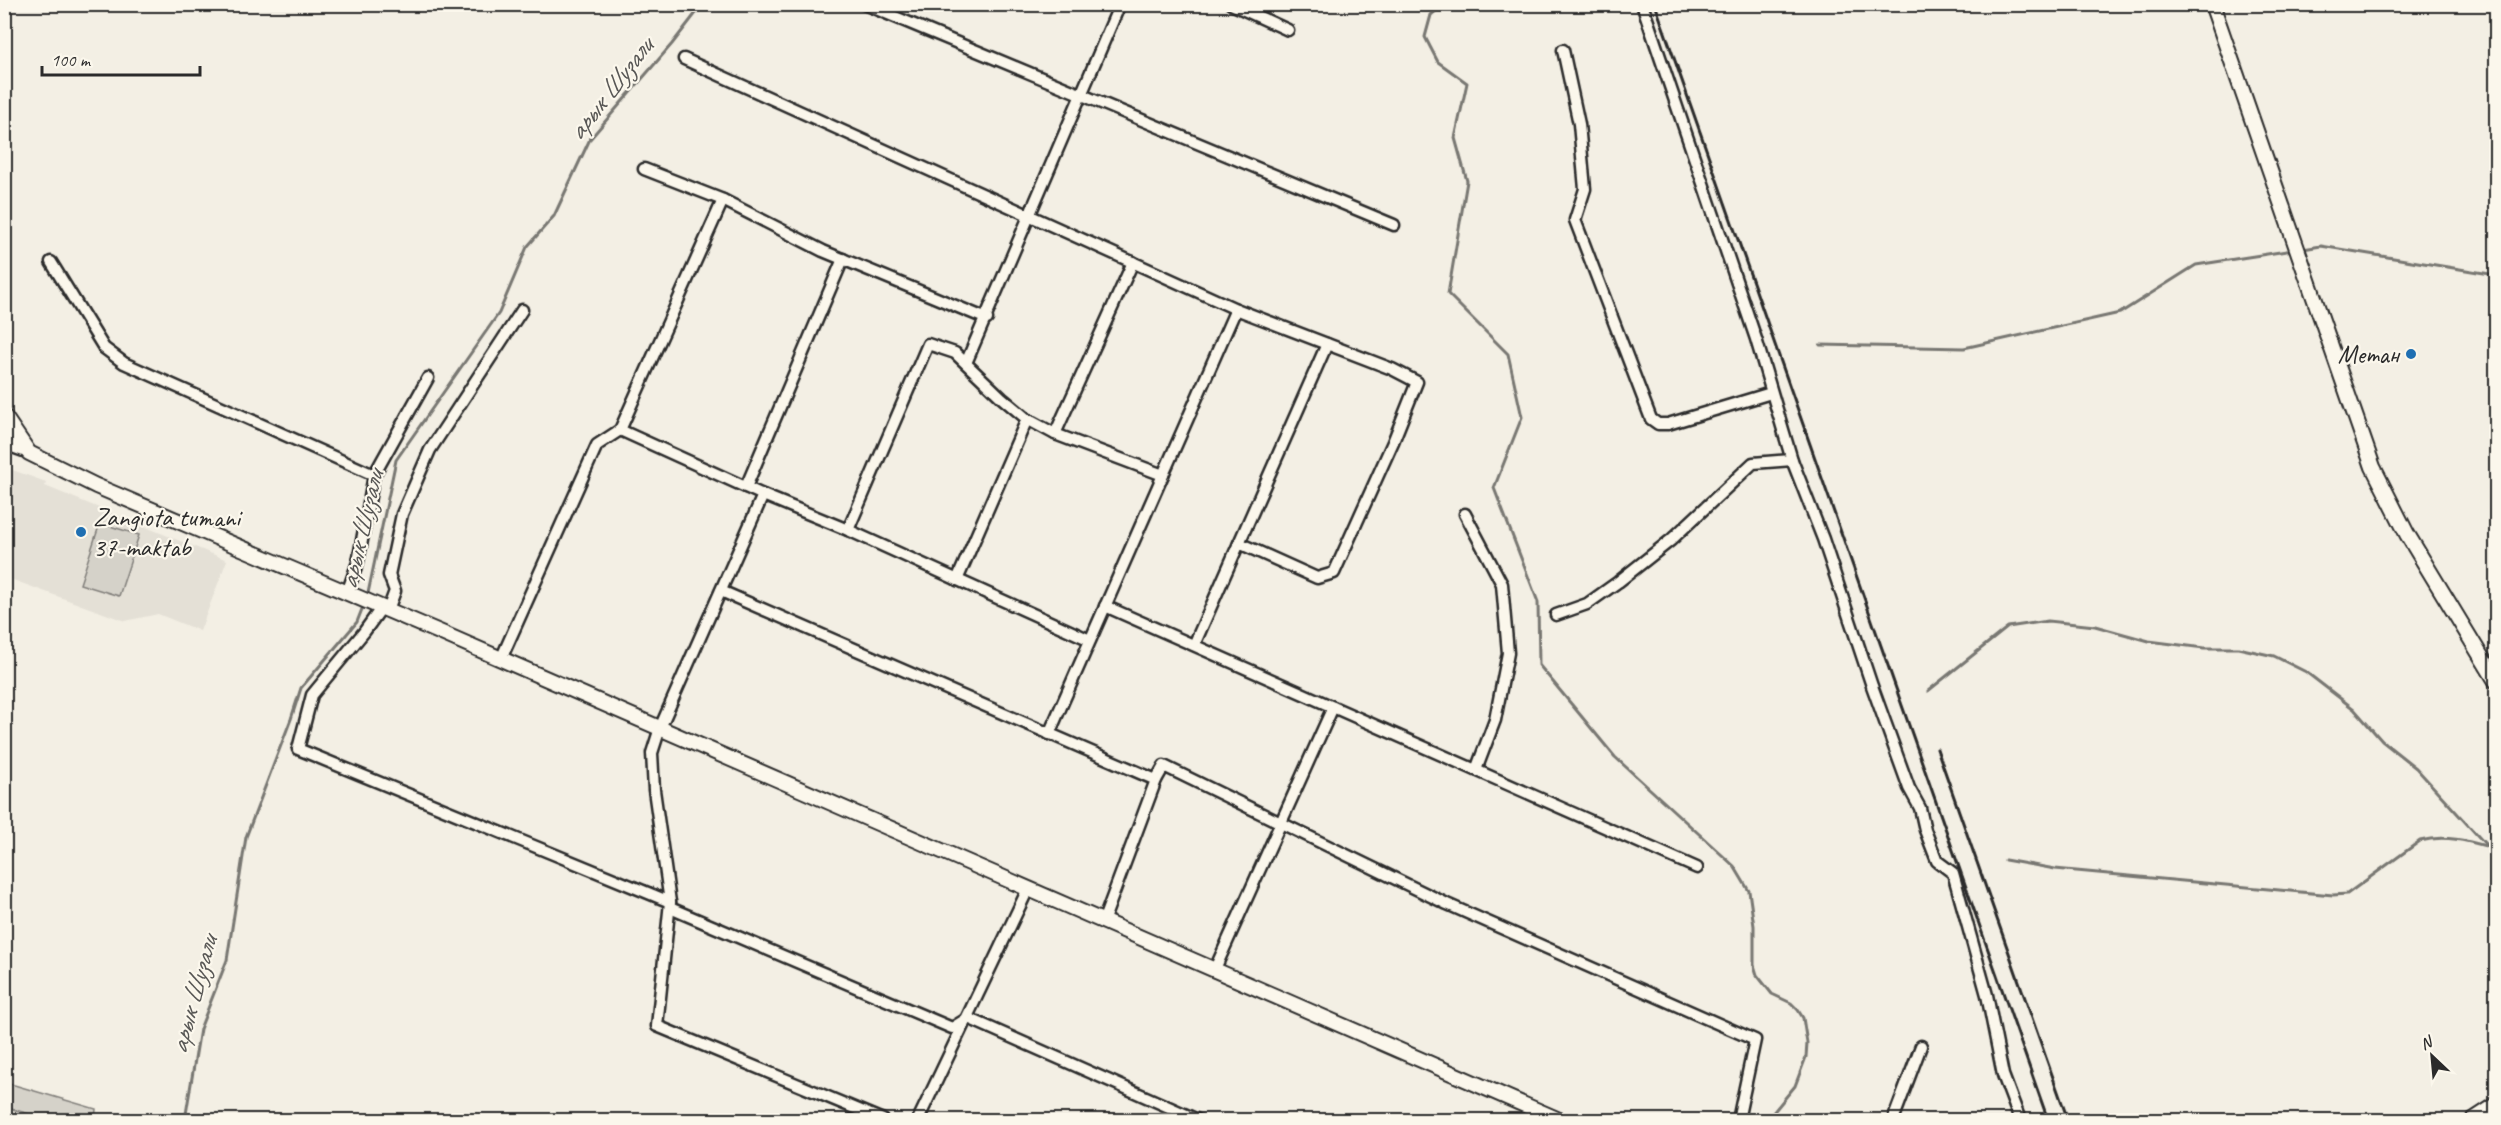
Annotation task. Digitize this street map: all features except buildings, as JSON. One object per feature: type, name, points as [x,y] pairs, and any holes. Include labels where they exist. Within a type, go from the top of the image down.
[{"type":"main road","points":[[2212,4],[2373,467],[2407,534],[2496,681]]},
{"type":"main road","points":[[4,416],[29,453],[96,486],[382,607],[1559,1120]]},
{"type":"main road","points":[[2473,1120],[2496,1105]]},
{"type":"street","points":[[864,4],[1394,225]]},
{"type":"street","points":[[966,363],[987,319],[1120,4]]},
{"type":"street","points":[[1231,4],[1288,30]]},
{"type":"street","points":[[1642,4],[1756,339],[1792,460],[1823,539],[1872,686],[1909,788],[1920,808],[1924,831],[1937,861],[1953,873],[1988,995],[2003,1076],[2020,1120]]},
{"type":"street","points":[[1563,50],[1580,124],[1585,189],[1575,220],[1651,419],[1658,424],[1668,424],[1771,393]]},
{"type":"street","points":[[684,59],[1236,309],[1392,369],[1418,382],[1334,573],[1317,578],[1239,543]]},
{"type":"street","points":[[644,169],[723,200],[843,259],[987,319]]},
{"type":"street","points":[[501,659],[597,445],[620,430],[723,200]]},
{"type":"street","points":[[746,487],[843,259]]},
{"type":"street","points":[[51,262],[104,348],[124,363],[374,475]]},
{"type":"street","points":[[1055,434],[1132,262]]},
{"type":"street","points":[[1049,734],[1236,309]]},
{"type":"street","points":[[522,310],[430,450],[402,514],[389,574],[395,591],[312,695],[298,749],[670,905],[952,1028],[968,1018]]},
{"type":"street","points":[[848,530],[928,344],[955,353],[1002,399],[1027,419],[1055,434],[1163,475]]},
{"type":"street","points":[[1194,645],[1327,344]]},
{"type":"street","points":[[352,595],[374,475],[428,378]]},
{"type":"street","points":[[957,580],[1027,419]]},
{"type":"street","points":[[620,430],[1090,640]]},
{"type":"street","points":[[4,444],[29,453]]},
{"type":"street","points":[[1556,615],[1587,604],[1618,582],[1671,540],[1749,465],[1756,461],[1792,460]]},
{"type":"street","points":[[763,495],[660,728],[652,753],[653,781],[670,905],[657,1026],[883,1120]]},
{"type":"street","points":[[1465,514],[1502,584],[1508,653],[1495,720],[1476,770]]},
{"type":"street","points":[[721,591],[1156,780]]},
{"type":"street","points":[[1106,606],[1696,868]]},
{"type":"street","points":[[1214,970],[1333,707]]},
{"type":"street","points":[[1103,922],[1156,780],[1164,766],[1280,820],[1447,904],[1755,1040],[1738,1120]]},
{"type":"street","points":[[921,1120],[1028,889]]},
{"type":"street","points":[[968,1018],[1198,1120]]},
{"type":"street","points":[[1893,1120],[1921,1046]]},
{"type":"shaded area","name":"Zangiota tumani 37-maktab","points":[[4,467],[46,482],[45,486],[227,560],[200,631],[158,614],[125,621],[5,577]]},
{"type":"shaded area","points":[[100,523],[139,535],[119,596],[80,584]]},
{"type":"shaded area","points":[[4,1082],[96,1109],[95,1120],[50,1120],[5,1107]]},
{"type":"waterway","name":"арык Шузали","points":[[367,598],[396,460],[499,313],[527,247],[554,216],[590,139],[672,44],[703,4]]},
{"type":"waterway","points":[[1444,4],[1431,15],[1425,37],[1438,62],[1467,83],[1455,138],[1467,181],[1448,294],[1508,354],[1522,417],[1494,488],[1538,602],[1539,665],[1615,757],[1734,866],[1749,891],[1754,926],[1754,965],[1757,975],[1772,994],[1791,1003],[1798,1010],[1803,1018],[1807,1043],[1806,1057],[1795,1086],[1767,1120]]},
{"type":"waterway","points":[[2303,249],[2321,246],[2496,275]]},
{"type":"waterway","points":[[1820,345],[1964,348],[2120,313],[2196,265],[2293,250]]},
{"type":"waterway","name":"арык Шузали","points":[[185,1120],[200,1029],[227,960],[246,837],[301,688],[357,622],[364,604]]},
{"type":"waterway","points":[[1928,691],[2008,627],[2048,621],[2095,626],[2149,641],[2204,648],[2238,648],[2274,656],[2306,672],[2354,709],[2382,741],[2416,768],[2487,846]]},
{"type":"waterway","points":[[2005,860],[2055,869],[2333,895],[2347,894],[2420,841],[2440,838],[2496,849]]},
{"type":"railway","points":[[1655,4],[2048,1120]]},
{"type":"railway","points":[[1937,749],[2068,1120]]},
{"type":"place","name":"Метан","points":[[2411,354]]},
{"type":"place","name":"Zangiota tumani 37-maktab","points":[[81,532]]}]
